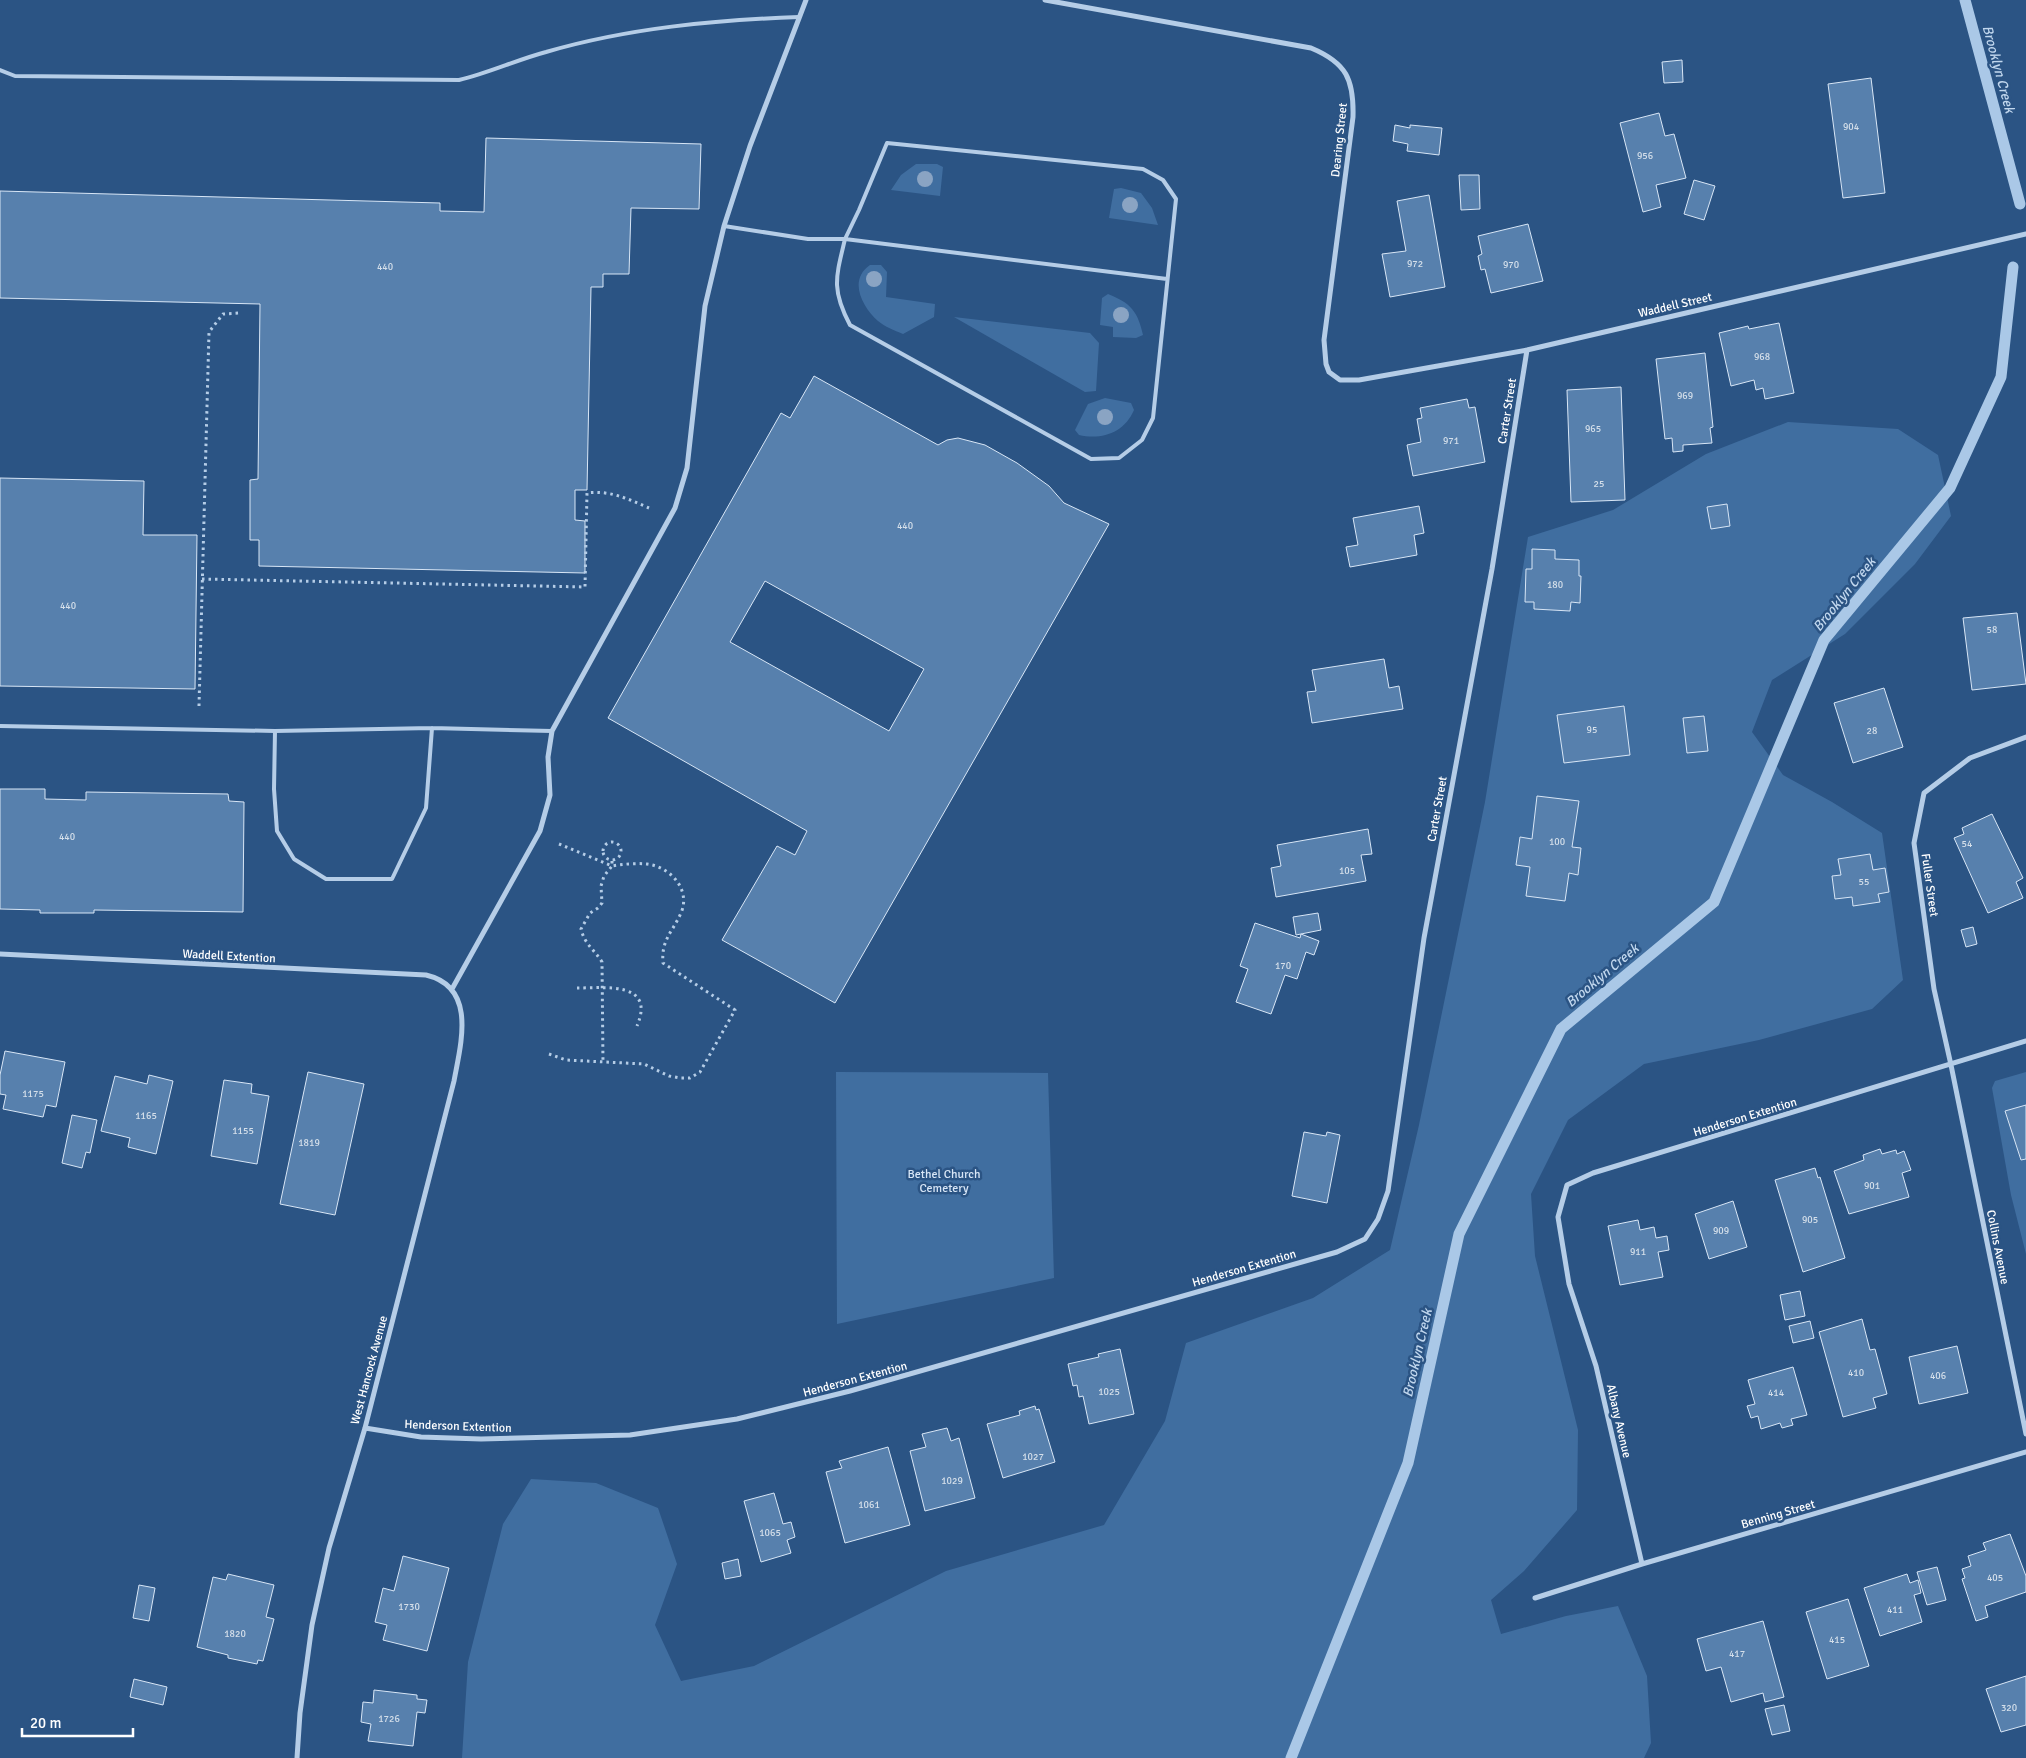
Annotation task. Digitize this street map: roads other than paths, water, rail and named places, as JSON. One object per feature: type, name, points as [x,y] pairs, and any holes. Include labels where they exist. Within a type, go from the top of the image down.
[{"type":"street","points":[[452,989],[540,831],[550,795],[548,757],[552,731],[675,508],[687,468],[705,306],[724,226],[750,146],[806,0]]},
{"type":"street","name":"Dearing Street","points":[[1045,0],[1311,48],[1325,54],[1338,63],[1352,88],[1353,101],[1324,340],[1326,364],[1329,372]]},
{"type":"street","name":"Waddell Street","points":[[1329,372],[1340,380],[1359,380],[1527,350],[2026,234]]},
{"type":"street","name":"Carter Street","points":[[1337,1252],[1365,1239],[1378,1219],[1388,1191],[1424,938],[1492,569],[1527,350]]},
{"type":"street","name":"Fuller Street","points":[[1951,1065],[1934,989],[1914,843],[1924,793],[1970,758],[2026,737]]},
{"type":"street","name":"Waddell Extention","points":[[0,954],[426,975],[443,980],[452,989]]},
{"type":"street","name":"West Hancock Avenue","points":[[298,1758],[300,1713],[312,1625],[329,1548],[365,1428],[454,1081],[461,1041],[462,1020],[458,1002],[452,989]]},
{"type":"street","name":"Henderson Extention","points":[[1569,1284],[1558,1217],[1567,1185],[1593,1173],[2026,1041]]},
{"type":"street","name":"Collins Avenue","points":[[1951,1065],[2026,1434]]},
{"type":"street","name":"Henderson Extention","points":[[365,1428],[421,1436],[481,1439],[630,1435],[737,1419],[850,1392],[1337,1252]]},
{"type":"street","name":"Albany Avenue","points":[[1569,1284],[1596,1366],[1642,1564]]},
{"type":"street","name":"Benning Street","points":[[1535,1598],[1642,1564],[2026,1452]]},
{"type":"lane","points":[[0,70],[15,76],[458,80],[492,72],[545,52],[607,37],[727,20],[799,17]]},
{"type":"lane","points":[[887,143],[1143,169],[1163,180],[1176,199],[1153,418],[1142,440],[1120,458],[1091,459],[850,326],[840,305],[836,278],[845,239],[887,143]]},
{"type":"lane","points":[[724,226],[808,239],[845,239],[1167,279]]},
{"type":"lane","points":[[0,726],[275,731],[432,728],[552,731]]},
{"type":"lane","points":[[275,731],[274,789],[277,831],[294,859],[326,879],[392,879],[426,808],[432,728]]},
{"type":"waterway","name":"Brooklyn Creek","points":[[1965,0],[2020,204]]},
{"type":"waterway","name":"Brooklyn Creek","points":[[1291,1758],[1408,1463],[1459,1234],[1561,1029],[1714,902],[1824,640],[1950,488],[2001,377],[2013,267]]},
{"type":"park label","name":"Bethel Church Cemetery","points":[[944,1181]]}]
